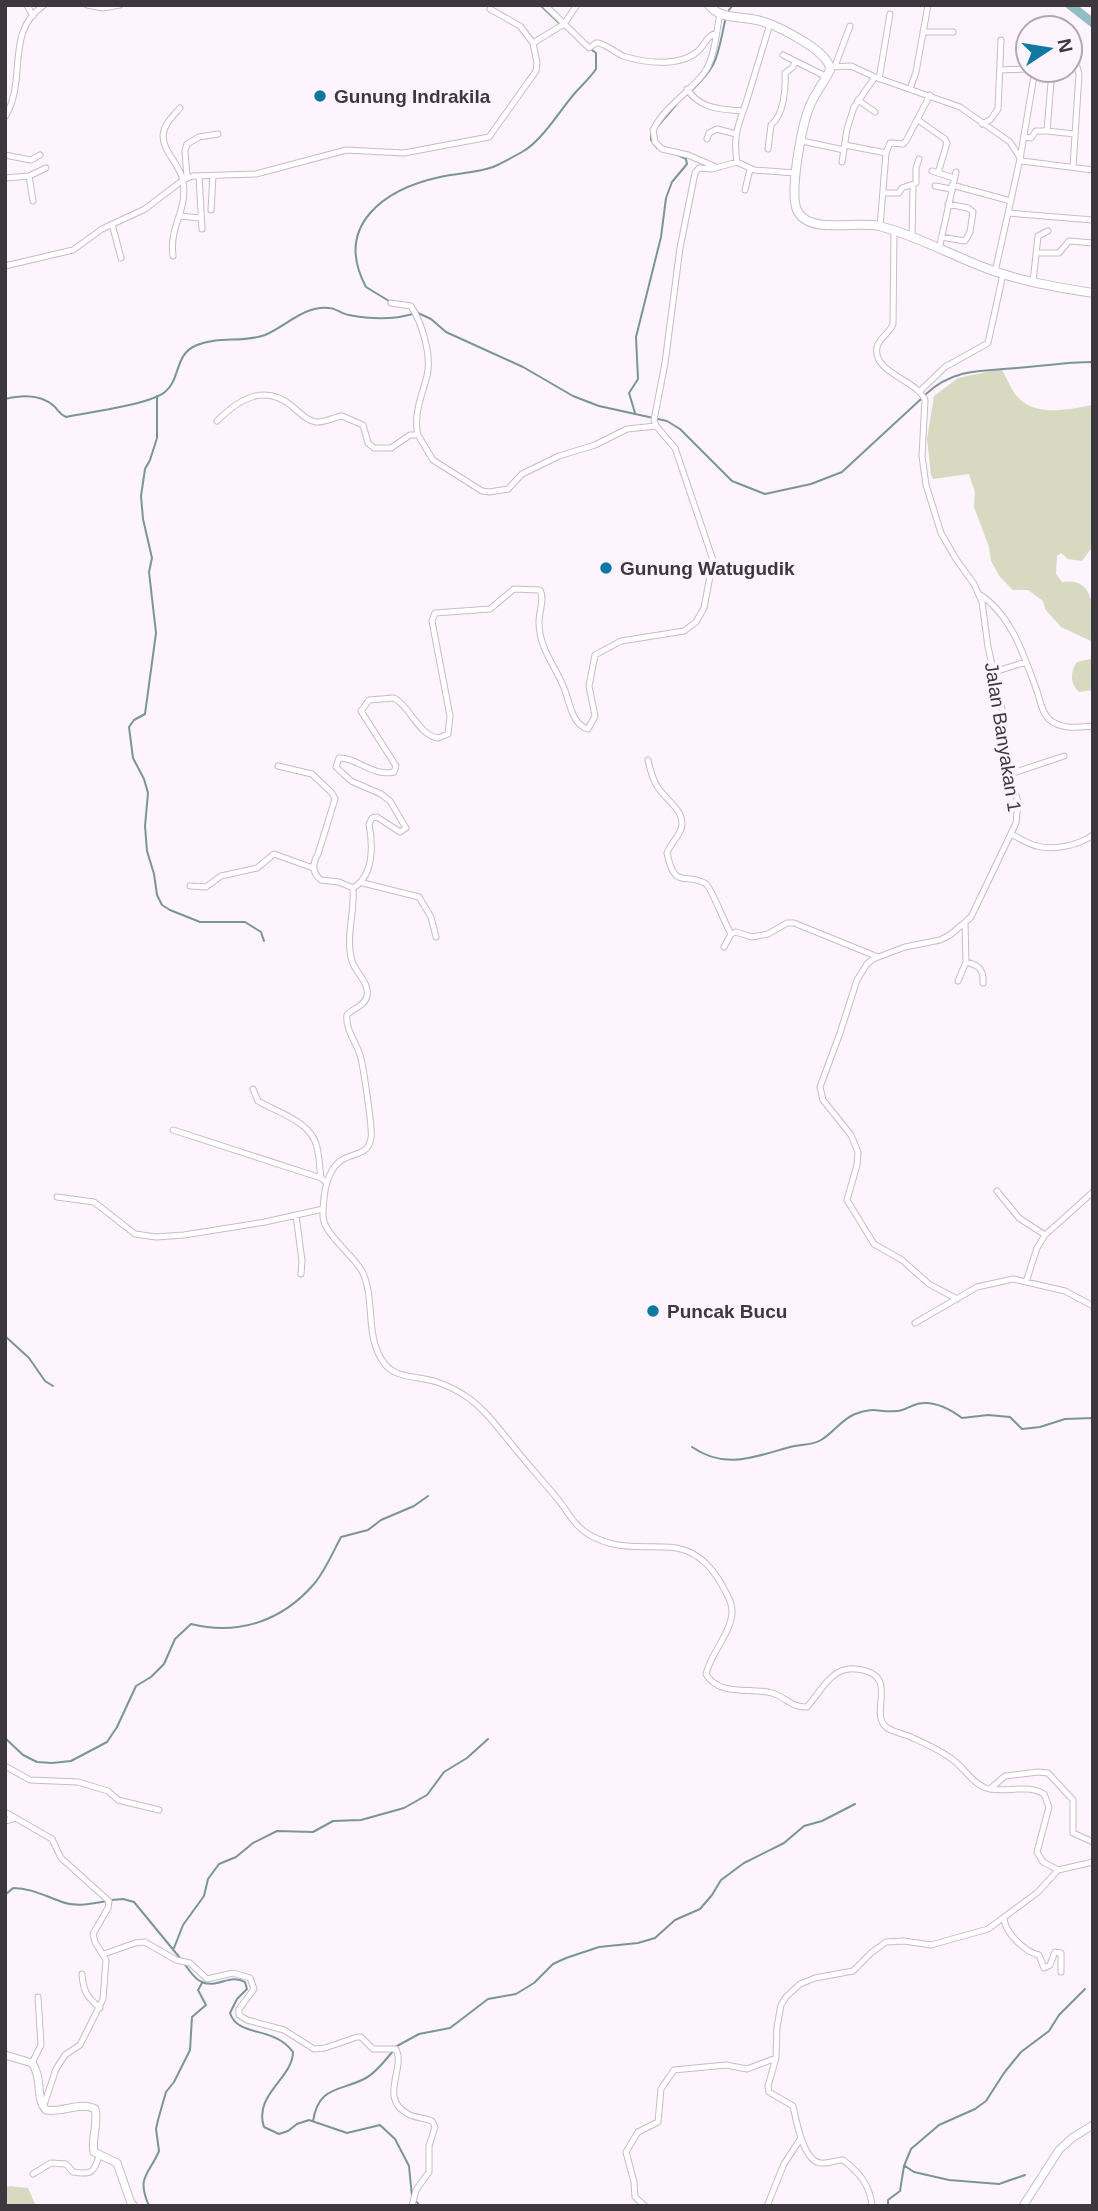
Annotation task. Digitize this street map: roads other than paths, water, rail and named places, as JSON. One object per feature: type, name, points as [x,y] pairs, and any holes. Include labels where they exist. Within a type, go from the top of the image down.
[{"type":"main road","points":[[709,5],[720,14],[770,24],[821,53],[833,66],[809,106],[793,193],[794,205],[800,216],[817,225],[859,224],[880,227],[999,273],[1093,293]]},
{"type":"street","points":[[27,5],[33,16]]},
{"type":"street","points":[[5,117],[16,92],[19,47],[23,32],[44,5]]},
{"type":"street","points":[[90,6],[111,8],[120,5]]},
{"type":"street","points":[[545,5],[589,48],[599,43],[626,57],[664,62],[690,57],[698,52],[707,37],[716,33]]},
{"type":"street","points":[[533,43],[564,24],[577,5]]},
{"type":"street","points":[[910,89],[916,72],[928,5]]},
{"type":"street","points":[[5,266],[68,252],[112,224],[149,207],[185,179],[256,174],[346,150],[404,153],[461,140],[485,139],[494,133],[536,71],[537,63],[533,43],[522,27],[490,9]]},
{"type":"street","points":[[718,168],[688,155],[662,149],[654,142],[653,130],[689,92],[708,66],[720,14]]},
{"type":"street","points":[[842,162],[846,129],[858,100],[877,78],[890,14]]},
{"type":"street","points":[[737,162],[734,145],[736,134],[770,24]]},
{"type":"street","points":[[850,26],[833,66],[851,66],[960,107],[1010,142],[1020,159],[1025,162],[1093,170]]},
{"type":"street","points":[[923,32],[953,32]]},
{"type":"street","points":[[982,124],[990,121],[998,109],[1001,40]]},
{"type":"street","points":[[783,55],[827,77]]},
{"type":"street","points":[[768,149],[771,125],[776,121],[784,96],[785,73],[795,61]]},
{"type":"street","points":[[1000,70],[1014,70]]},
{"type":"street","points":[[894,231],[893,324],[877,349],[878,357],[887,370],[920,391],[945,367],[988,344],[1008,213],[1033,84]]},
{"type":"street","points":[[1047,131],[1051,84]]},
{"type":"street","points":[[1073,167],[1078,84]]},
{"type":"street","points":[[689,92],[707,107],[742,111]]},
{"type":"street","points":[[880,227],[886,153],[890,143],[904,143],[930,95]]},
{"type":"street","points":[[858,100],[875,111]]},
{"type":"street","points":[[180,108],[166,125],[163,140],[185,179]]},
{"type":"street","points":[[918,120],[947,143],[935,172],[1011,201]]},
{"type":"street","points":[[707,139],[709,133],[717,129],[736,134]]},
{"type":"street","points":[[1024,137],[1031,138],[1036,131],[1075,134]]},
{"type":"street","points":[[173,256],[171,243],[174,225],[183,207],[187,144],[218,134]]},
{"type":"street","points":[[802,142],[886,153]]},
{"type":"street","points":[[5,155],[31,160],[40,156]]},
{"type":"street","points":[[912,238],[913,185],[917,179],[919,159]]},
{"type":"street","points":[[362,883],[373,845],[369,824],[372,818],[377,817],[401,832],[406,828],[390,801],[381,793],[346,778],[336,767],[337,762],[339,758],[344,758],[382,773],[394,772],[396,766],[361,711],[369,701],[394,698],[403,704],[430,736],[438,738],[448,734],[450,716],[432,621],[435,612],[490,609],[514,589],[540,590],[543,597],[539,621],[543,646],[576,719],[588,729],[595,716],[589,686],[595,655],[621,642],[684,631],[700,617],[713,560],[677,454],[655,420],[680,248],[695,173],[699,168],[718,168],[737,162],[750,169],[795,173]]},
{"type":"street","points":[[5,178],[29,176],[46,168]]},
{"type":"street","points":[[745,190],[750,169]]},
{"type":"street","points":[[29,176],[33,201]]},
{"type":"street","points":[[199,176],[202,229]]},
{"type":"street","points":[[211,210],[213,176]]},
{"type":"street","points":[[935,186],[953,181]]},
{"type":"street","points":[[939,249],[953,181]]},
{"type":"street","points":[[883,193],[899,193],[902,188],[913,185]]},
{"type":"street","points":[[941,237],[965,241],[970,232],[973,212],[968,208],[948,204]]},
{"type":"street","points":[[1008,213],[1093,220]]},
{"type":"street","points":[[180,216],[200,218]]},
{"type":"street","points":[[112,224],[121,258]]},
{"type":"street","points":[[1032,282],[1038,236],[1048,231]]},
{"type":"street","points":[[1036,253],[1059,253],[1069,241],[1093,243]]},
{"type":"street","points":[[391,303],[411,306],[427,355],[427,376],[416,423],[418,435],[437,463],[482,491],[508,489],[522,474],[564,453],[595,445],[627,429],[655,420]]},
{"type":"street","name":"Jalan Banyakan 1","points":[[878,957],[905,947],[940,940],[965,923],[979,904],[1019,811],[1010,774],[1002,709],[979,594],[967,572],[947,546],[932,506],[922,456],[926,404],[920,391]]},
{"type":"street","points":[[217,421],[231,407],[243,401],[260,395],[277,395],[312,421],[321,422],[342,416],[363,425],[368,443],[374,448],[391,448],[410,435],[418,435]]},
{"type":"street","points":[[979,594],[1001,613],[1026,662],[1047,717],[1059,726],[1093,726]]},
{"type":"street","points":[[994,672],[1026,662]]},
{"type":"street","points":[[1010,774],[1064,756]]},
{"type":"street","points":[[648,760],[655,783],[682,818],[681,830],[667,853],[673,872],[678,878],[703,882],[711,888],[720,916],[731,934]]},
{"type":"street","points":[[278,766],[312,774],[332,793],[335,799],[313,868],[321,880],[340,882],[353,888]]},
{"type":"street","points":[[1011,834],[1038,847],[1048,848],[1083,841],[1093,835]]},
{"type":"street","points":[[190,886],[206,887],[221,876],[257,868],[274,854],[313,868]]},
{"type":"street","points":[[353,888],[362,883],[419,897],[431,917],[436,937]]},
{"type":"street","points":[[324,1180],[337,1164],[364,1152],[372,1137],[360,1056],[346,1021],[347,1015],[363,1004],[367,997],[367,989],[352,963],[349,946],[353,924],[353,888]]},
{"type":"street","points":[[724,947],[731,934],[736,932],[747,937],[759,936],[794,923],[878,957]]},
{"type":"street","points":[[958,981],[966,962],[965,923]]},
{"type":"street","points":[[878,957],[867,964],[857,980],[841,1033],[821,1081],[820,1093],[825,1104],[847,1128],[858,1152],[847,1200],[868,1237],[879,1249],[902,1260],[922,1279],[957,1299]]},
{"type":"street","points":[[966,962],[979,966],[983,983]]},
{"type":"street","points":[[253,1089],[258,1101],[305,1127],[314,1137],[324,1180],[324,1222],[361,1269],[374,1338],[380,1357],[391,1370],[437,1382],[470,1399],[491,1418],[576,1524],[589,1535],[623,1544],[679,1548],[693,1553],[704,1562],[724,1591],[733,1610],[728,1627],[708,1665],[706,1674],[711,1682],[721,1687],[750,1692],[770,1692],[800,1708],[807,1707],[820,1688],[835,1675],[855,1669],[870,1673],[882,1686],[880,1716],[886,1727],[949,1757],[980,1785],[990,1789],[1028,1788],[1044,1794],[1049,1807],[1037,1852],[1043,1862],[1058,1870]]},
{"type":"street","points":[[173,1130],[324,1180]]},
{"type":"street","points":[[997,1191],[1019,1218],[1045,1234]]},
{"type":"street","points":[[1026,1282],[1037,1248],[1045,1234],[1093,1192]]},
{"type":"street","points":[[57,1197],[94,1202],[125,1228],[144,1236],[184,1235],[324,1209]]},
{"type":"street","points":[[296,1215],[301,1274]]},
{"type":"street","points":[[915,1324],[977,1287],[1013,1279],[1065,1291],[1093,1306]]},
{"type":"street","points":[[5,1766],[30,1780],[78,1782],[108,1791],[118,1800],[159,1810]]},
{"type":"street","points":[[990,1789],[1005,1776],[1048,1773],[1073,1800],[1073,1833],[1093,1842]]},
{"type":"street","points":[[5,1812],[52,1839],[61,1858],[109,1901],[108,1908],[93,1934],[107,1965],[100,2008],[80,2045],[65,2055],[56,2069],[43,2108]]},
{"type":"street","points":[[5,1821],[16,1818]]},
{"type":"street","points":[[872,2206],[859,2172],[843,2160],[821,2164],[813,2160],[801,2138],[793,2106],[768,2089],[776,2057],[776,2027],[786,1997],[800,1984],[814,1978],[853,1971],[886,1942],[904,1941],[923,1945],[941,1943],[988,1929],[1038,1892],[1058,1870],[1093,1862]]},
{"type":"street","points":[[1003,1918],[1006,1931],[1029,1952],[1039,1955],[1044,1968],[1050,1965],[1055,1952],[1061,1953],[1061,1972]]},
{"type":"street","points":[[104,1954],[145,1942],[178,1961],[185,1961],[207,1979],[233,1973],[250,1978],[254,1989],[239,2009],[239,2015],[284,2031],[314,2049],[357,2037],[361,2037],[373,2049],[396,2049],[399,2067],[393,2087],[396,2101],[406,2113],[432,2121],[435,2127],[429,2146],[429,2172],[416,2190],[412,2206]]},
{"type":"street","points":[[82,1974],[83,1990],[100,2008]]},
{"type":"street","points":[[32,2063],[41,2045],[38,1997]]},
{"type":"street","points":[[5,2055],[32,2063],[40,2080],[43,2108]]},
{"type":"street","points":[[645,2206],[635,2197],[626,2152],[638,2132],[658,2122],[661,2089],[670,2073],[684,2068],[726,2066],[747,2069],[776,2057]]},
{"type":"street","points":[[43,2108],[51,2112],[85,2106],[95,2109],[97,2116],[94,2152],[117,2163],[134,2206]]},
{"type":"street","points":[[1023,2206],[1059,2150],[1093,2125]]},
{"type":"street","points":[[767,2206],[784,2164],[801,2138]]},
{"type":"street","points":[[33,2175],[54,2163],[66,2164],[73,2172],[94,2171],[99,2156]]},
{"type":"waterway","points":[[540,5],[559,23]]},
{"type":"waterway","points":[[729,10],[733,5]]},
{"type":"waterway","points":[[1070,5],[1093,23]]},
{"type":"waterway","points":[[690,92],[712,67],[725,21]]},
{"type":"waterway","points":[[389,301],[366,287],[357,265],[356,245],[360,228],[370,213],[384,201],[420,183],[493,167],[529,147],[544,133],[596,69],[596,53],[592,50]]},
{"type":"waterway","points":[[657,127],[676,105]]},
{"type":"waterway","points":[[651,134],[651,140],[657,148]]},
{"type":"waterway","points":[[635,413],[629,393],[638,379],[636,337],[661,237],[666,198],[672,182],[687,164],[686,159],[678,155]]},
{"type":"waterway","points":[[414,307],[418,313],[431,319],[446,332],[523,367],[573,396],[599,406],[667,421],[680,429],[732,481],[765,494],[811,484],[842,472],[921,399]]},
{"type":"waterway","points":[[5,399],[37,397],[49,402],[66,417],[118,407],[146,401],[165,392],[174,380],[185,354],[205,342],[265,335],[304,313],[320,308],[373,318],[413,314]]},
{"type":"waterway","points":[[926,394],[947,379],[969,372],[1093,362]]},
{"type":"waterway","points":[[157,396],[157,438],[145,469],[141,496],[152,558],[149,572],[156,633],[145,714],[134,720],[129,727],[133,758],[148,793],[145,826],[147,851],[157,895],[162,905],[200,922],[245,922],[261,932],[264,941]]},
{"type":"waterway","points":[[5,1336],[29,1358],[45,1381],[53,1386]]},
{"type":"waterway","points":[[692,1447],[716,1458],[728,1460],[752,1457],[817,1442],[855,1414],[872,1410],[900,1411],[923,1403],[941,1406],[962,1418],[988,1415],[1010,1417],[1022,1429],[1040,1427],[1065,1419],[1093,1418]]},
{"type":"waterway","points":[[5,1738],[23,1755],[37,1762],[52,1763],[71,1761],[107,1742],[136,1686],[151,1677],[164,1664],[175,1639],[191,1624],[226,1628],[242,1626],[258,1622],[288,1608],[314,1584],[341,1537],[368,1530],[381,1520],[414,1506],[428,1496]]},
{"type":"waterway","points":[[174,1948],[183,1925],[204,1896],[208,1879],[219,1864],[236,1857],[253,1843],[277,1831],[313,1832],[333,1821],[361,1820],[404,1808],[427,1795],[444,1772],[467,1758],[488,1739]]},
{"type":"waterway","points":[[397,2046],[419,2034],[450,2028],[488,1999],[516,1994],[534,1983],[553,1964],[566,1958],[599,1947],[638,1943],[655,1938],[675,1920],[700,1909],[721,1880],[744,1863],[784,1843],[804,1826],[822,1821],[855,1804]]},
{"type":"waterway","points":[[5,1895],[13,1888],[20,1888],[73,1904],[107,1901]]},
{"type":"waterway","points":[[112,1900],[134,1902],[180,1958]]},
{"type":"waterway","points":[[183,1963],[196,1978],[208,1984],[234,1979],[245,1982],[247,1989],[237,1999],[230,2013],[234,2021],[240,2026],[276,2038],[293,2052],[287,2070],[264,2105],[264,2127],[279,2134],[309,2120],[347,2133],[380,2125],[395,2139],[409,2166],[412,2197]]},
{"type":"waterway","points":[[149,2206],[144,2182],[159,2151],[156,2129],[158,2120],[166,2092],[190,2050],[192,2017],[206,2005],[198,1990],[202,1983]]},
{"type":"waterway","points":[[888,2206],[888,2200],[900,2191],[904,2166],[911,2149],[939,2125],[975,2109],[986,2101],[1021,2052],[1049,2031],[1059,2015],[1085,1989]]},
{"type":"waterway","points":[[313,2121],[316,2109],[326,2095],[370,2075],[394,2050]]},
{"type":"waterway","points":[[905,2166],[914,2172],[949,2180],[999,2184],[1025,2175]]},
{"type":"waterway","points":[[416,2201],[420,2206]]},
{"type":"place","name":"Gunung Indrakila","points":[[320,96]]},
{"type":"place","name":"Gunung Watugudik","points":[[606,568]]},
{"type":"place","name":"Puncak Bucu","points":[[653,1311]]}]
